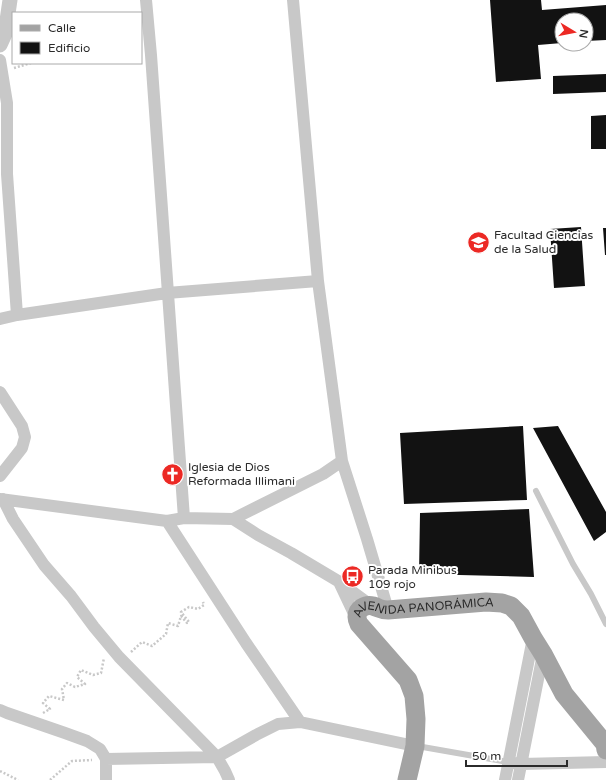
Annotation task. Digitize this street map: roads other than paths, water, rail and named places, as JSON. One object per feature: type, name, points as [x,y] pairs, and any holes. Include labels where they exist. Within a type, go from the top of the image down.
[{"type":"main road","name":"AVENIDA PANORÁMICA","points":[[407,780],[415,746],[416,719],[414,696],[408,680],[359,624],[357,616],[359,610],[364,606],[380,608],[486,602],[502,603],[511,606],[521,616],[564,694],[606,746]]},
{"type":"street","points":[[0,45],[5,34],[10,0]]},
{"type":"street","points":[[146,0],[184,518]]},
{"type":"street","points":[[293,0],[318,280],[342,461],[368,539],[380,608]]},
{"type":"street","points":[[1,66],[7,103],[3,176],[17,315]]},
{"type":"street","points":[[0,319],[17,315],[168,293],[318,280]]},
{"type":"street","points":[[0,392],[22,426],[25,437],[22,448],[0,476]]},
{"type":"street","points":[[1,499],[167,521],[184,518],[233,519],[323,474],[342,461]]},
{"type":"street","points":[[1,499],[44,565],[71,596],[94,627],[119,657],[217,757],[229,780]]},
{"type":"street","points":[[233,519],[338,581],[380,608]]},
{"type":"street","points":[[167,521],[300,722]]},
{"type":"street","points":[[338,581],[359,624]]},
{"type":"street","points":[[505,780],[533,638]]},
{"type":"street","points":[[518,780],[543,654]]},
{"type":"street","points":[[0,710],[65,732],[87,741],[100,749],[106,759],[106,780]]},
{"type":"street","points":[[106,759],[217,757],[278,724],[300,722],[415,746]]},
{"type":"street","points":[[508,762],[521,764],[606,762]]},
{"type":"lane","points":[[536,490],[573,564],[592,594],[606,624]]},
{"type":"lane","points":[[415,746],[508,762]]},
{"type":"place","name":"Facultad Ciencias de la Salud","points":[[478,242]]},
{"type":"place","name":"Iglesia de Dios Reformada Illimani","points":[[173,474]]},
{"type":"place","name":"Parada Minibus 109 rojo","points":[[352,577]]}]
